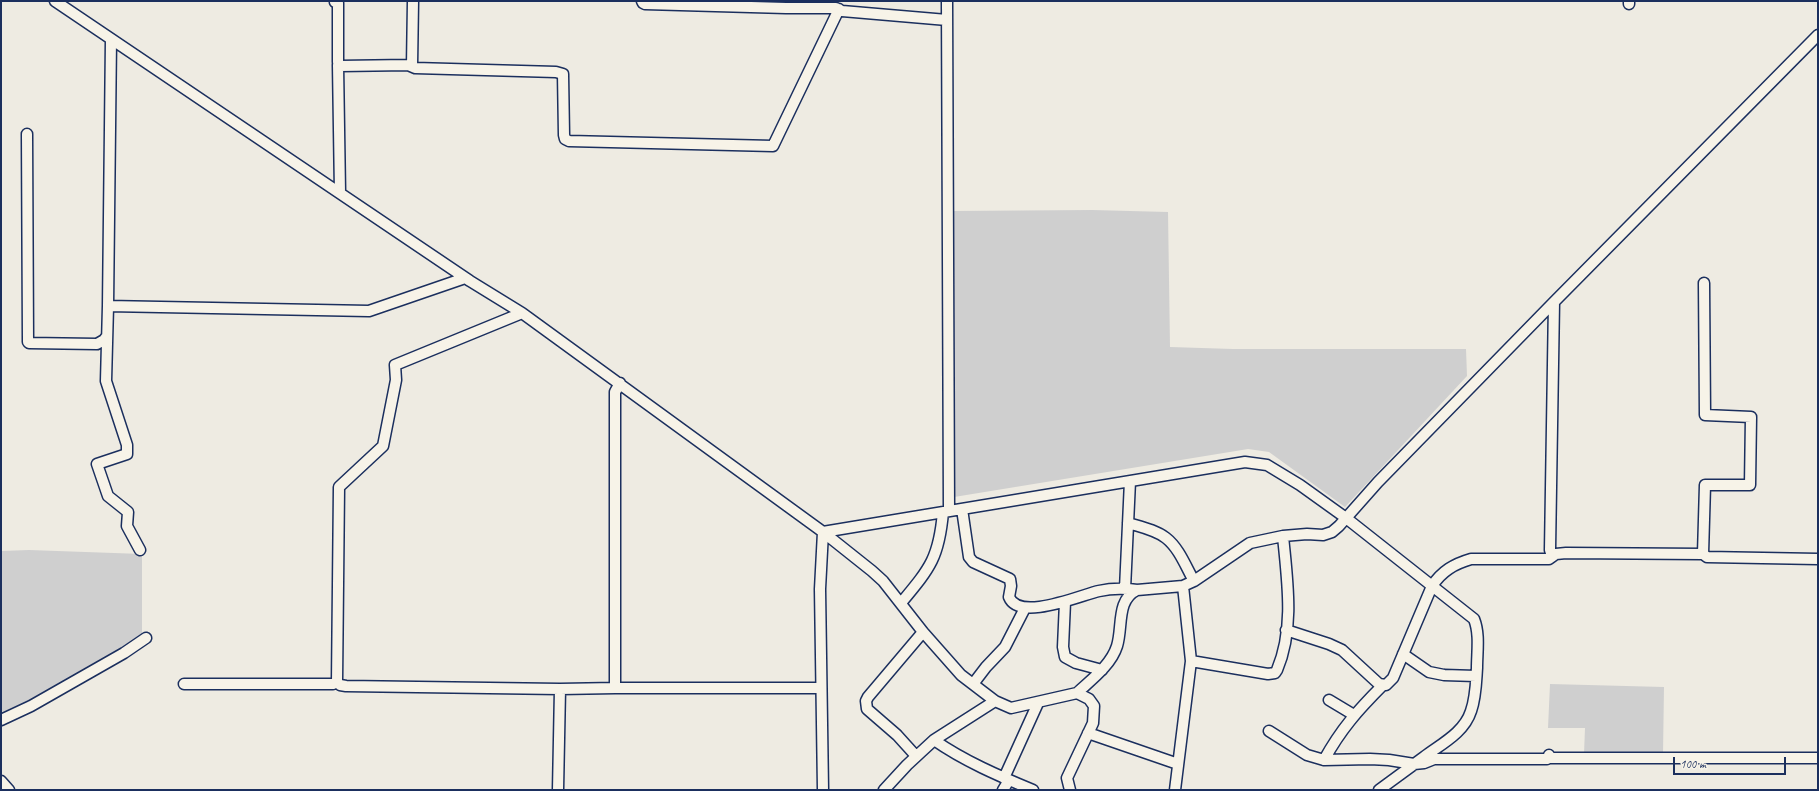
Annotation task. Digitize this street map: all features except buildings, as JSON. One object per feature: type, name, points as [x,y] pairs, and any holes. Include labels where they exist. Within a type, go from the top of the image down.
[{"type":"street","points":[[54,1],[465,278],[522,313],[823,532],[883,581],[901,602],[923,632],[961,675],[995,701],[1011,708],[1077,693],[1102,670],[1113,655],[1117,645],[1121,615],[1125,600],[1131,593],[1137,590]]},
{"type":"street","points":[[412,66],[413,1]]},
{"type":"street","points":[[642,1],[646,4],[839,9],[842,11],[947,20]]},
{"type":"street","points":[[901,602],[925,574],[933,560],[946,512],[947,1]]},
{"type":"street","points":[[336,2],[338,3],[340,193]]},
{"type":"street","points":[[338,64],[556,72],[563,74],[564,135],[565,139],[569,141],[773,146],[839,9]]},
{"type":"street","points":[[962,509],[970,560],[1010,579],[1010,601],[1025,608],[1065,602],[1101,591],[1183,586],[1194,581],[1250,543],[1282,536],[1328,534],[1339,526],[1378,482],[1818,35]]},
{"type":"street","points":[[111,39],[106,381],[127,445],[127,454],[97,464],[108,496],[128,512],[127,526],[140,550]]},
{"type":"street","points":[[27,134],[28,342],[97,344],[104,340],[107,336]]},
{"type":"street","points":[[108,306],[369,311],[465,278]]},
{"type":"street","points":[[1703,554],[1705,485],[1750,485],[1751,417],[1705,415],[1704,283]]},
{"type":"street","points":[[1552,556],[1550,550],[1554,302]]},
{"type":"street","points":[[337,682],[339,488],[382,446],[396,380],[395,365],[522,313]]},
{"type":"street","points":[[615,688],[615,392],[620,383]]},
{"type":"street","points":[[823,532],[1245,462],[1260,463],[1280,472],[1346,518],[1474,619],[1477,636],[1476,676],[1474,701],[1466,721],[1446,742],[1379,790]]},
{"type":"street","points":[[1125,589],[1130,481]]},
{"type":"street","points":[[1128,523],[1167,538],[1180,556],[1194,581]]},
{"type":"street","points":[[823,532],[820,564],[823,790]]},
{"type":"street","points":[[1191,661],[1271,674],[1275,673],[1279,664],[1286,630],[1289,601],[1282,536]]},
{"type":"street","points":[[1324,760],[1337,737],[1354,715],[1383,685],[1388,684],[1393,678],[1432,586],[1440,574],[1461,562],[1471,559],[1549,558],[1556,554],[1703,554],[1707,557],[1818,559]]},
{"type":"street","points":[[1175,790],[1191,661],[1183,586]]},
{"type":"street","points":[[1065,602],[1063,647],[1065,657],[1076,663],[1102,670]]},
{"type":"street","points":[[973,684],[990,662],[1005,647],[1025,608]]},
{"type":"street","points":[[1286,630],[1329,644],[1342,650],[1379,684],[1383,685]]},
{"type":"street","points":[[916,756],[897,735],[867,709],[866,705],[868,697],[872,691],[923,632]]},
{"type":"street","points":[[1,720],[124,653],[146,638]]},
{"type":"street","points":[[1403,654],[1429,672],[1444,675],[1476,676]]},
{"type":"street","points":[[184,684],[333,684],[337,682]]},
{"type":"street","points":[[337,682],[340,685],[346,686],[821,688]]},
{"type":"street","points":[[558,790],[560,688]]},
{"type":"street","points":[[1069,790],[1068,778],[1093,723],[1094,706],[1089,699],[1077,693]]},
{"type":"street","points":[[1329,700],[1354,715]]},
{"type":"street","points":[[884,790],[916,756],[934,740],[995,701]]},
{"type":"street","points":[[1003,790],[1006,779],[1038,703]]},
{"type":"street","points":[[1268,730],[1307,755],[1324,760],[1370,759],[1424,764],[1434,758],[1549,756],[1818,758]]},
{"type":"street","points":[[1088,733],[1178,764]]},
{"type":"street","points":[[934,740],[952,752],[1006,779],[1033,790]]},
{"type":"street","points":[[1,781],[9,790]]},
{"type":"shaded area","points":[[1092,210],[1168,212],[1170,347],[1233,349],[1466,349],[1467,376],[1345,507],[1269,452],[1248,449],[954,497],[953,211]]},
{"type":"shaded area","points":[[29,550],[142,554],[142,636],[73,678],[1,715],[1,551]]},
{"type":"shaded area","points":[[1550,684],[1664,687],[1663,754],[1584,754],[1585,728],[1548,728]]}]
